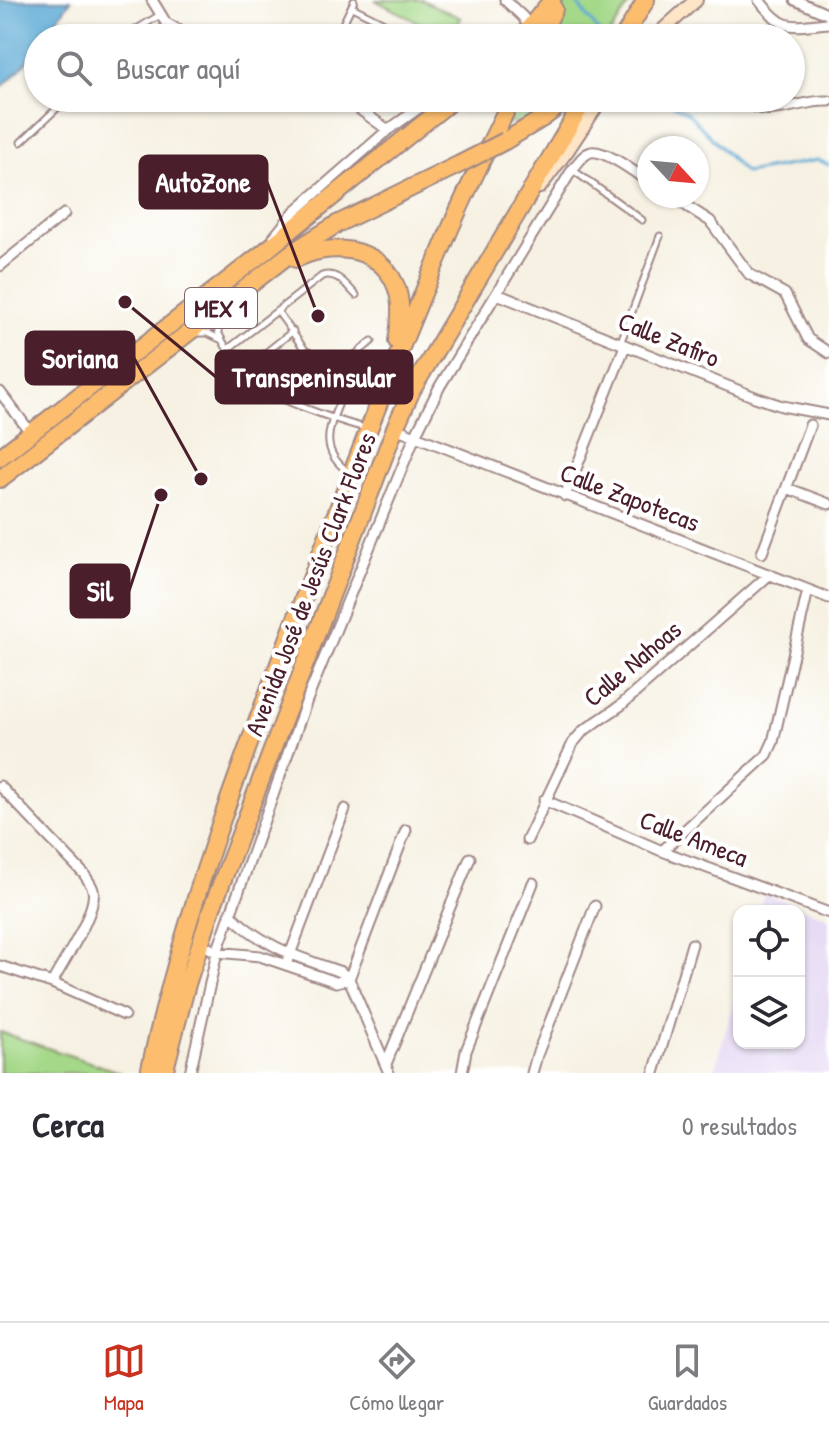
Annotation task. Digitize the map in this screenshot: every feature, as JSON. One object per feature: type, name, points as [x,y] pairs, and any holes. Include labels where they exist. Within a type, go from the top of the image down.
[{"type":"highway","points":[[538,24],[555,0]]},
{"type":"highway","points":[[631,24],[643,5]]},
{"type":"highway","name":"MEX 1","points":[[0,479],[264,252],[438,112]]},
{"type":"highway","points":[[149,1073],[178,956],[199,888],[273,678],[366,433],[446,238],[505,112]]},
{"type":"highway","name":"MEX 1","points":[[0,457],[131,367],[184,337],[268,270],[337,224],[505,141],[551,112]]},
{"type":"highway","name":"Avenida José de Jesús Clark Flores","points":[[164,1073],[200,944],[395,428],[412,390],[578,112]]},
{"type":"highway","points":[[268,270],[310,252],[333,248],[361,253],[382,266],[395,284],[400,303],[392,370]]},
{"type":"highway","points":[[366,433],[375,433],[379,441],[371,489]]},
{"type":"highway","points":[[178,956],[188,968],[187,984]]},
{"type":"street","points":[[152,0],[168,24]]},
{"type":"street","points":[[505,0],[523,17],[526,24]]},
{"type":"street","points":[[672,24],[696,0]]},
{"type":"street","points":[[759,0],[773,18],[784,24]]},
{"type":"street","points":[[795,0],[829,15]]},
{"type":"street","points":[[805,25],[829,23]]},
{"type":"street","points":[[805,102],[829,101]]},
{"type":"street","points":[[363,112],[388,130]]},
{"type":"street","points":[[264,252],[294,212],[388,130],[413,112]]},
{"type":"street","points":[[519,210],[567,151],[593,112]]},
{"type":"street","points":[[190,1073],[217,952],[230,914],[307,700],[415,436],[440,386],[572,170],[588,153],[599,152],[637,175]]},
{"type":"street","points":[[690,208],[710,221],[749,274],[785,294],[808,339],[829,353]]},
{"type":"street","points":[[0,266],[64,214]]},
{"type":"street","name":"Calle Zafiro","points":[[497,294],[768,401],[829,415]]},
{"type":"street","points":[[565,496],[623,345]]},
{"type":"street","points":[[0,392],[31,433]]},
{"type":"street","points":[[762,553],[810,425]]},
{"type":"street","name":"Calle Zapotecas","points":[[395,428],[829,597]]},
{"type":"street","points":[[787,488],[829,504]]},
{"type":"street","name":"Calle Nahoas","points":[[527,840],[573,743],[583,731],[620,706],[769,575]]},
{"type":"street","points":[[662,851],[767,755],[773,742],[808,590]]},
{"type":"street","points":[[0,786],[84,874],[93,889],[88,916],[52,983]]},
{"type":"street","points":[[257,792],[262,828]]},
{"type":"street","name":"Calle Ameca","points":[[544,800],[662,851],[829,913]]},
{"type":"street","points":[[286,965],[345,809]]},
{"type":"street","points":[[349,979],[406,830]]},
{"type":"street","points":[[387,1068],[470,858]]},
{"type":"street","points":[[462,1073],[466,1051],[533,883]]},
{"type":"street","points":[[199,888],[193,933],[200,944],[217,952],[240,953],[336,982],[349,979]]},
{"type":"street","points":[[532,1073],[595,906]]},
{"type":"street","points":[[230,914],[249,933],[290,954],[341,972],[349,979],[387,1068]]},
{"type":"street","points":[[240,953],[249,933]]},
{"type":"street","points":[[654,1073],[692,944]]},
{"type":"street","points":[[0,966],[52,983],[124,1015]]},
{"type":"lane","points":[[343,24],[353,4],[386,24]]},
{"type":"lane","points":[[145,24],[160,15]]},
{"type":"lane","points":[[21,142],[53,112]]},
{"type":"lane","points":[[572,170],[642,220]]},
{"type":"lane","points":[[623,345],[660,236]]},
{"type":"lane","points":[[228,349],[329,273],[337,276],[356,295]]},
{"type":"lane","points":[[219,310],[215,327],[220,339],[255,384],[366,433]]},
{"type":"lane","points":[[277,311],[325,370],[341,379],[344,390],[327,437],[328,447],[351,474]]},
{"type":"lane","points":[[244,370],[293,331]]},
{"type":"lane","points":[[184,337],[201,332],[220,339]]},
{"type":"lane","points":[[332,374],[372,341]]},
{"type":"lane","points":[[263,389],[309,352]]},
{"type":"lane","points":[[291,401],[325,370]]},
{"type":"lane","points":[[347,424],[366,433]]},
{"type":"shaded area","points":[[764,893],[795,905],[761,905]]},
{"type":"shaded area","points":[[805,909],[829,918],[829,1073],[714,1073],[733,1005],[733,1049],[805,1049]]},
{"type":"green space","points":[[375,0],[422,0],[461,18],[458,24],[421,24]]},
{"type":"green space","points":[[567,0],[632,0],[616,24],[555,24]]},
{"type":"green space","points":[[510,112],[539,112],[515,131],[519,123],[502,127]]},
{"type":"green space","points":[[0,1032],[122,1073],[0,1073]]},
{"type":"water","points":[[0,0],[71,0],[54,24],[24,24],[24,65],[0,89]]},
{"type":"waterway","points":[[574,0],[593,24]]},
{"type":"waterway","points":[[686,112],[745,173],[818,160],[829,165]]},
{"type":"place","name":"Transpeninsular","points":[[125,302]]},
{"type":"place","name":"AutoZone","points":[[318,316]]},
{"type":"place","name":"Soriana","points":[[201,479]]},
{"type":"place","name":"Sil","points":[[161,495]]}]
